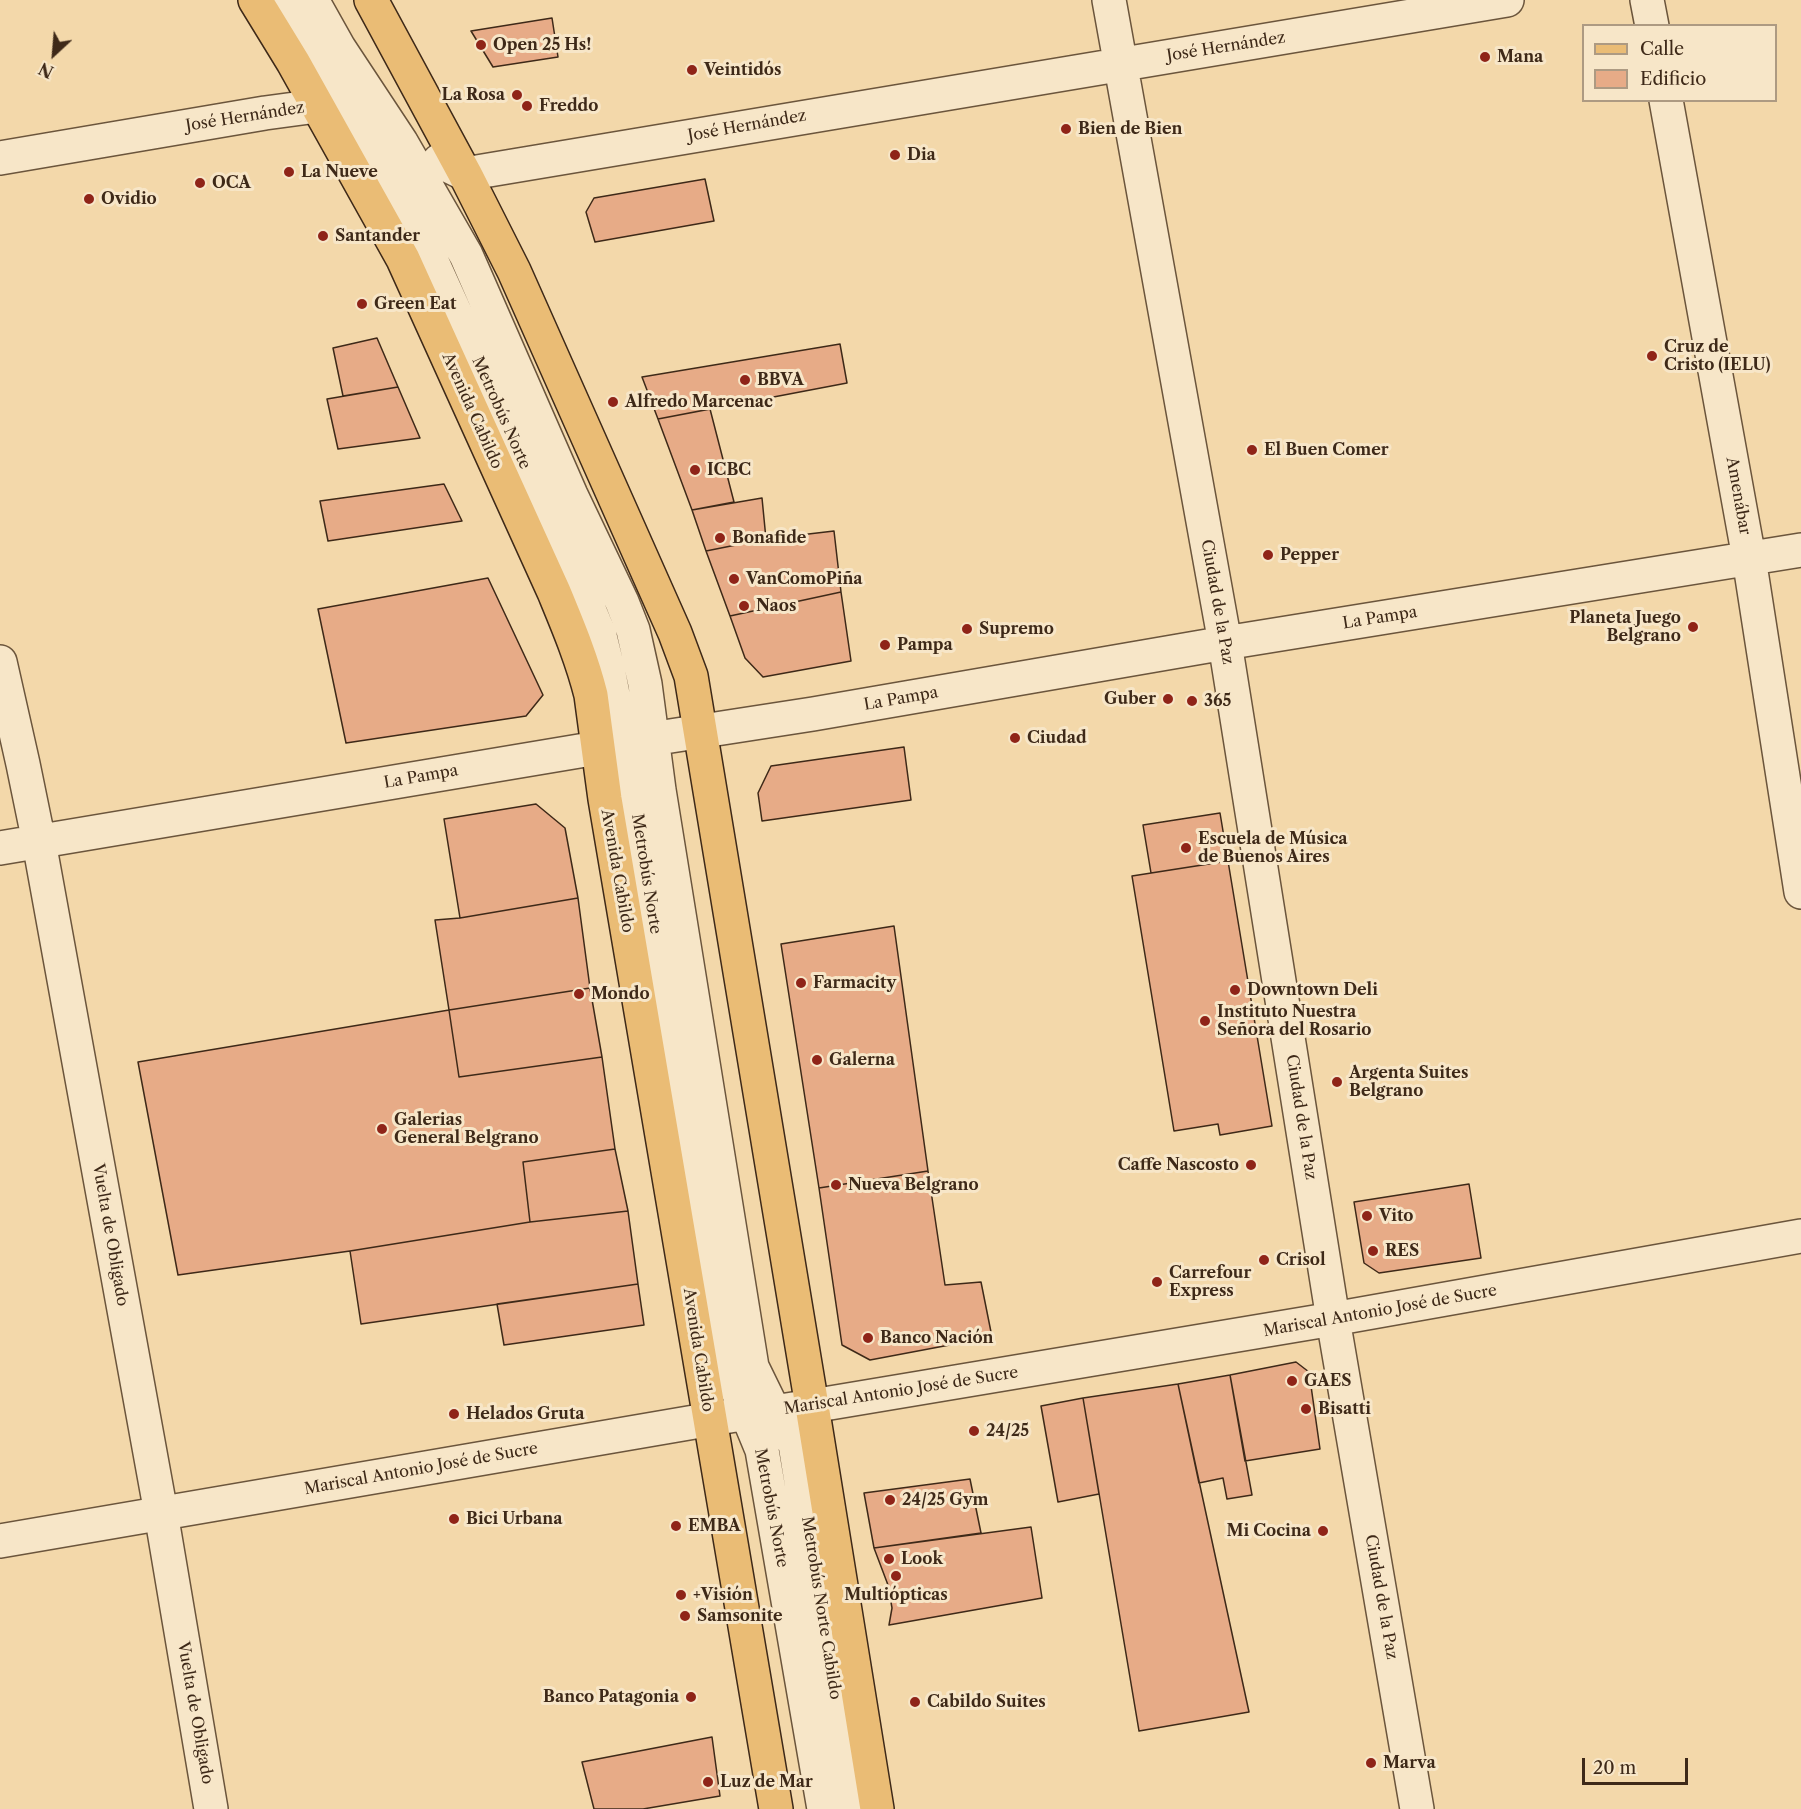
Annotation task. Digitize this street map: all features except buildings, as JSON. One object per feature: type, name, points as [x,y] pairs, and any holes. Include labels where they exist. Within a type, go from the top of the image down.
[{"type":"main road","name":"Avenida Cabildo","points":[[255,0],[403,259],[554,592],[575,641],[591,695],[624,743],[606,811],[776,1809]]},
{"type":"main road","points":[[371,0],[465,174],[514,271],[675,633],[691,676],[877,1809]]},
{"type":"street","name":"Metrobús Norte","points":[[283,0],[360,125],[430,257],[600,636],[752,1367],[760,1413],[762,1450],[824,1809]]},
{"type":"street","name":"Metrobús Norte","points":[[312,0],[339,48],[401,142],[466,255],[570,495],[622,602],[633,630],[645,684],[624,743]]},
{"type":"street","name":"Ciudad de la Paz","points":[[1110,0],[1225,643],[1334,1319],[1417,1809]]},
{"type":"street","name":"José Hernández","points":[[0,158],[317,106],[401,142],[465,174],[1506,0]]},
{"type":"street","points":[[1647,0],[1652,24]]},
{"type":"street","name":"Amenábar","points":[[1666,102],[1749,558],[1801,892]]},
{"type":"street","name":"La Pampa","points":[[0,848],[624,743],[813,714],[1225,643],[1801,550]]},
{"type":"street","name":"Vuelta de Obligado","points":[[0,663],[39,842],[161,1513],[211,1809]]},
{"type":"street","name":"Mariscal Antonio José de Sucre","points":[[0,1540],[1334,1319],[1801,1236]]},
{"type":"street","name":"Metrobús Norte Cabildo","points":[[760,1413],[795,1444],[853,1809]]},
{"type":"place","name":"Open 25 Hs!","points":[[481,45]]},
{"type":"place","name":"Mana","points":[[1485,57]]},
{"type":"place","name":"Veintidós","points":[[692,70]]},
{"type":"place","name":"La Rosa","points":[[517,95]]},
{"type":"place","name":"Freddo","points":[[527,106]]},
{"type":"place","name":"Bien de Bien","points":[[1066,129]]},
{"type":"place","name":"Dia","points":[[895,155]]},
{"type":"place","name":"La Nueve","points":[[289,172]]},
{"type":"place","name":"OCA","points":[[200,183]]},
{"type":"place","name":"Ovidio","points":[[89,199]]},
{"type":"place","name":"Santander","points":[[323,236]]},
{"type":"place","name":"Green Eat","points":[[362,304]]},
{"type":"place","name":"Cruz de Cristo (IELU)","points":[[1652,356]]},
{"type":"place","name":"BBVA","points":[[745,380]]},
{"type":"place","name":"Alfredo Marcenac","points":[[613,402]]},
{"type":"place","name":"El Buen Comer","points":[[1252,450]]},
{"type":"place","name":"ICBC","points":[[695,470]]},
{"type":"place","name":"Bonafide","points":[[720,538]]},
{"type":"place","name":"Pepper","points":[[1268,555]]},
{"type":"place","name":"VanComoPiña","points":[[734,579]]},
{"type":"place","name":"Naos","points":[[744,606]]},
{"type":"place","name":"Planeta Juego Belgrano","points":[[1693,627]]},
{"type":"place","name":"Supremo","points":[[967,629]]},
{"type":"place","name":"Pampa","points":[[885,645]]},
{"type":"place","name":"Guber","points":[[1168,699]]},
{"type":"place","name":"365","points":[[1192,701]]},
{"type":"place","name":"Ciudad","points":[[1015,738]]},
{"type":"place","name":"Escuela de Música de Buenos Aires","points":[[1186,848]]},
{"type":"place","name":"Farmacity","points":[[801,983]]},
{"type":"place","name":"Downtown Deli","points":[[1235,990]]},
{"type":"place","name":"Mondo","points":[[579,994]]},
{"type":"place","name":"Instituto Nuestra Señora del Rosario","points":[[1205,1021]]},
{"type":"place","name":"Galerna","points":[[817,1060]]},
{"type":"place","name":"Argenta Suites Belgrano","points":[[1337,1082]]},
{"type":"place","name":"Galerias General Belgrano","points":[[382,1129]]},
{"type":"place","name":"Caffe Nascosto","points":[[1251,1165]]},
{"type":"place","name":"Nueva Belgrano","points":[[836,1185]]},
{"type":"place","name":"Vito","points":[[1367,1216]]},
{"type":"place","name":"RES","points":[[1373,1251]]},
{"type":"place","name":"Crisol","points":[[1264,1260]]},
{"type":"place","name":"Carrefour Express","points":[[1157,1282]]},
{"type":"place","name":"Banco Nación","points":[[868,1338]]},
{"type":"place","name":"GAES","points":[[1292,1381]]},
{"type":"place","name":"Bisatti","points":[[1306,1409]]},
{"type":"place","name":"Helados Gruta","points":[[454,1414]]},
{"type":"place","name":"24/25","points":[[974,1431]]},
{"type":"place","name":"24/25 Gym","points":[[890,1500]]},
{"type":"place","name":"Bici Urbana","points":[[454,1519]]},
{"type":"place","name":"EMBA","points":[[676,1526]]},
{"type":"place","name":"Mi Cocina","points":[[1323,1531]]},
{"type":"place","name":"Look","points":[[889,1559]]},
{"type":"place","name":"Multiópticas","points":[[896,1576]]},
{"type":"place","name":"+Visión","points":[[681,1595]]},
{"type":"place","name":"Samsonite","points":[[685,1616]]},
{"type":"place","name":"Banco Patagonia","points":[[691,1697]]},
{"type":"place","name":"Cabildo Suites","points":[[915,1702]]},
{"type":"place","name":"Marva","points":[[1371,1763]]},
{"type":"place","name":"Luz de Mar","points":[[708,1782]]}]
